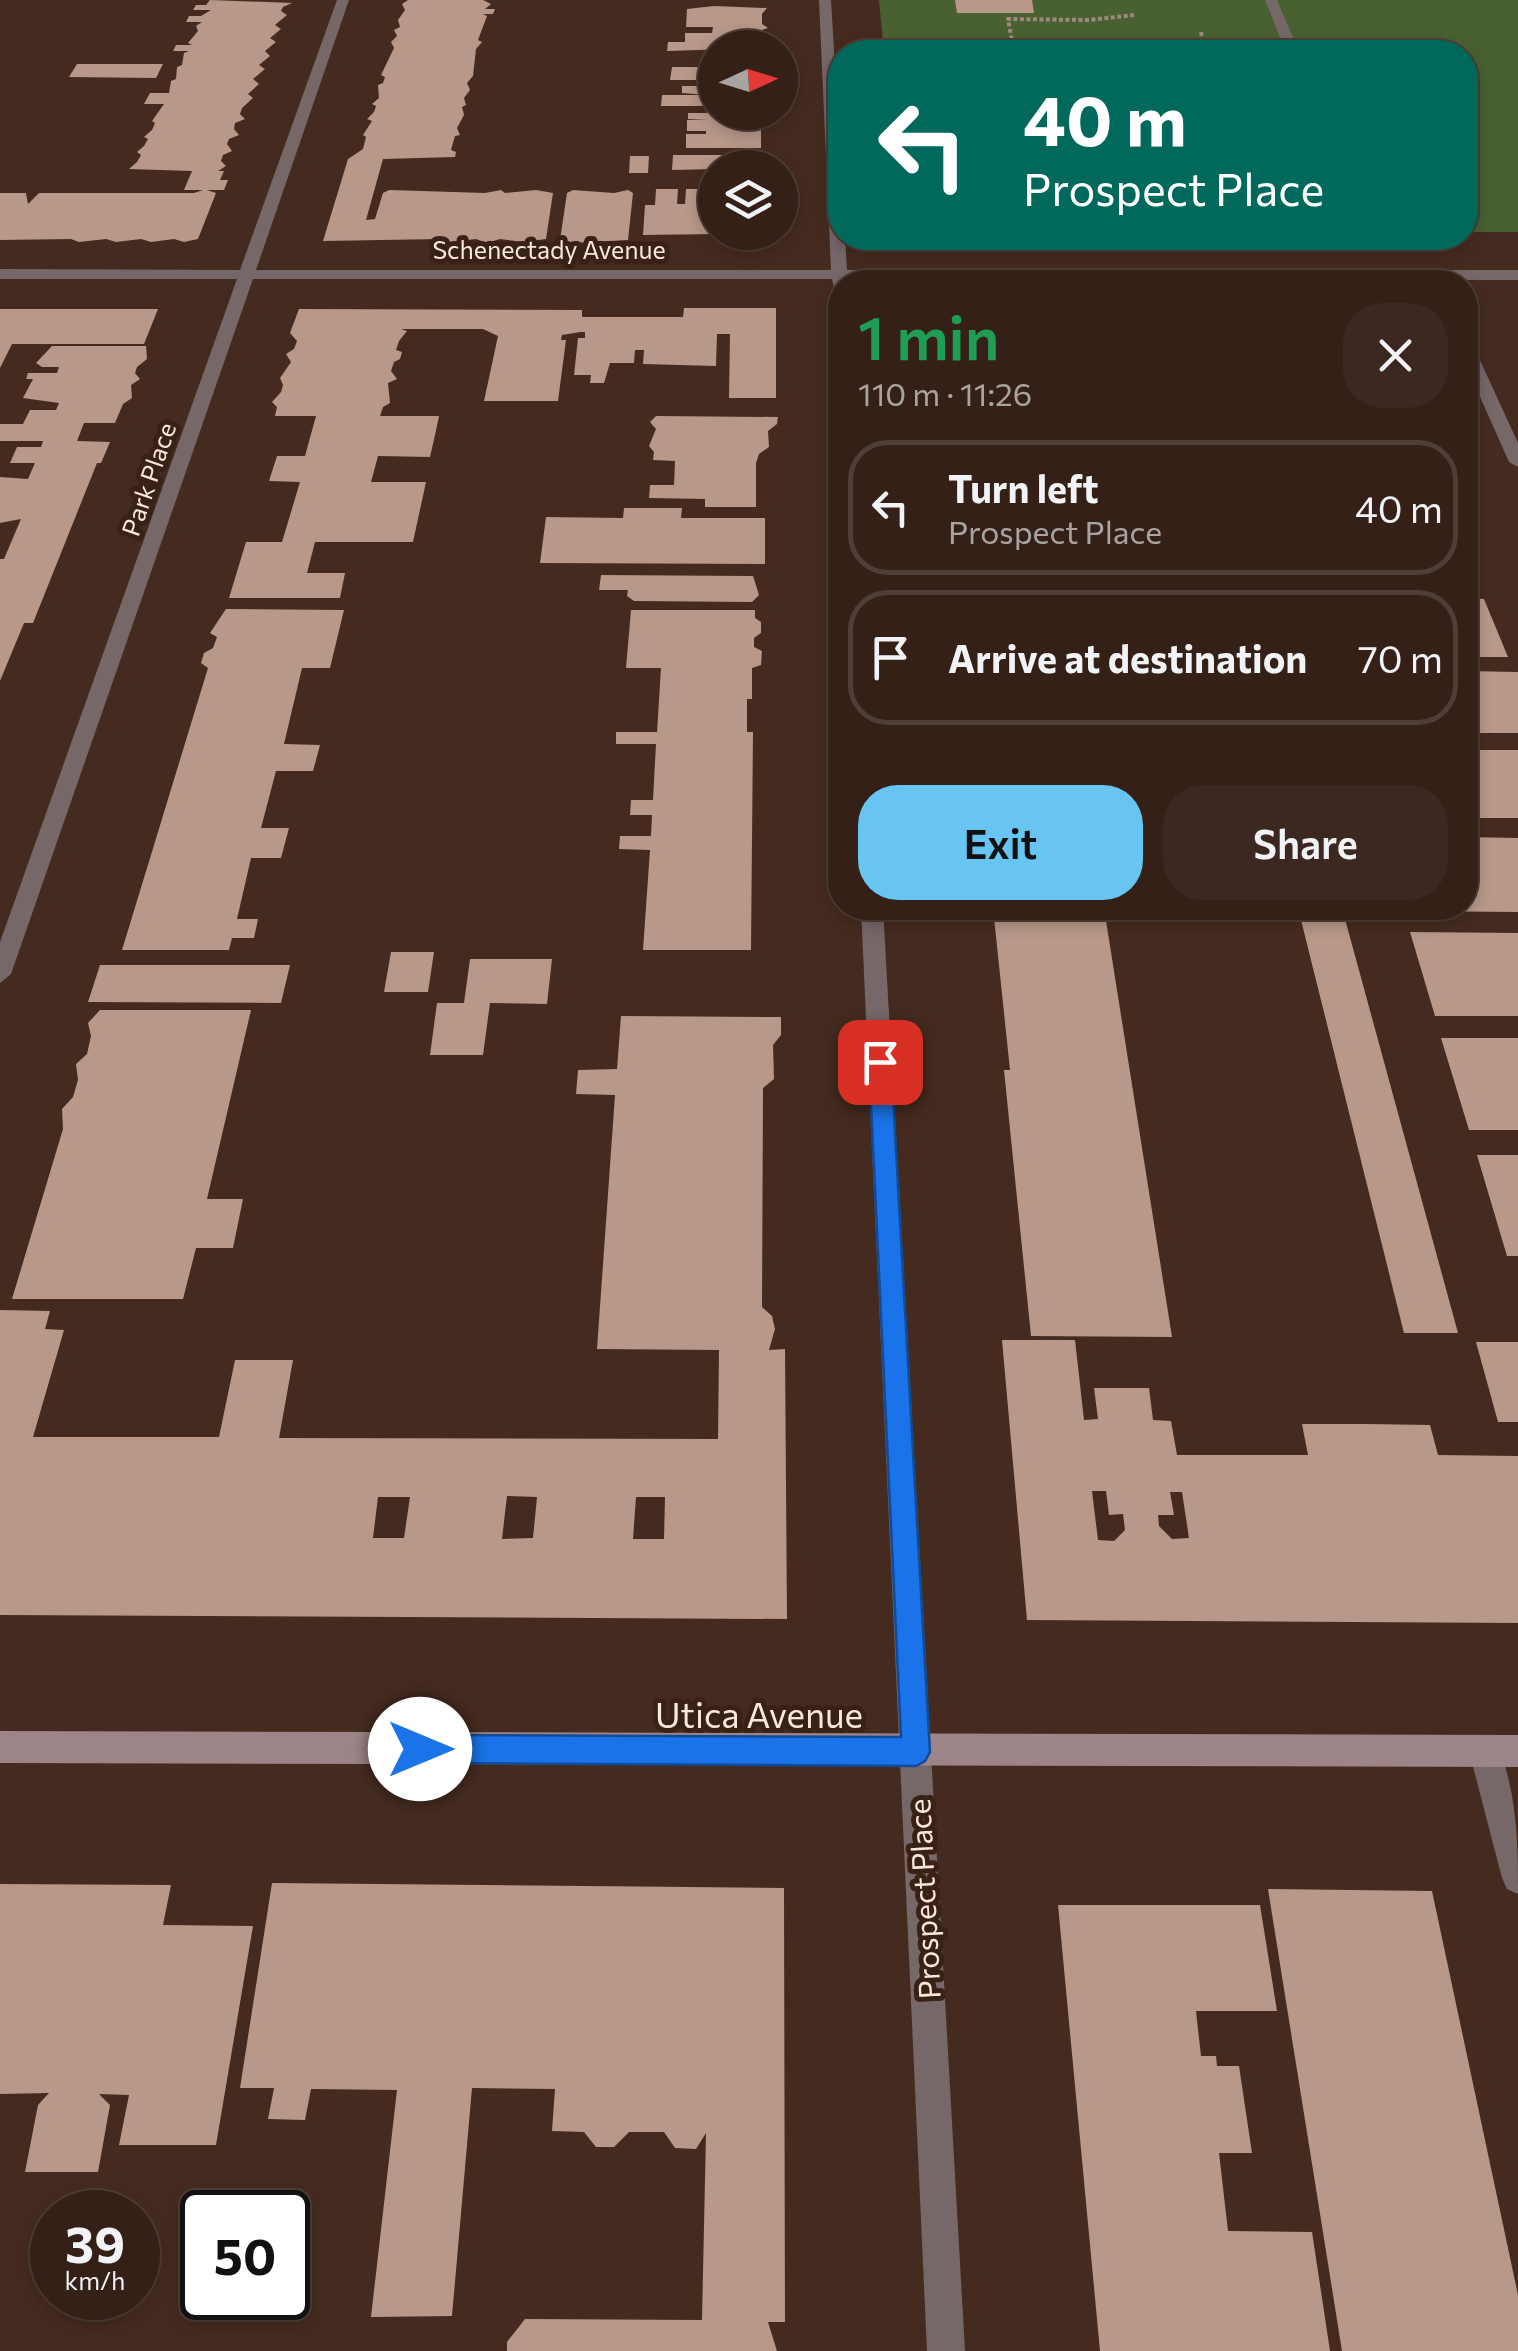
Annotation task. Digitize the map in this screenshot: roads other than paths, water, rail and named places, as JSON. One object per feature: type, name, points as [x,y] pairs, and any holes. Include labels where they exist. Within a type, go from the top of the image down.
[{"type":"main road","name":"Utica Avenue","points":[[0,1747],[1518,1751]]},
{"type":"street","name":"Park Place","points":[[0,974],[343,0]]},
{"type":"street","points":[[825,0],[831,40]]},
{"type":"street","points":[[1272,0],[1288,40]]},
{"type":"street","name":"Schenectady Avenue","points":[[0,274],[828,280]]},
{"type":"street","name":"Schenectady Avenue","points":[[1478,277],[1518,275]]},
{"type":"street","points":[[1478,374],[1518,462]]},
{"type":"street","name":"Prospect Place","points":[[873,920],[946,2351]]},
{"type":"street","points":[[1485,1751],[1518,1878]]}]
